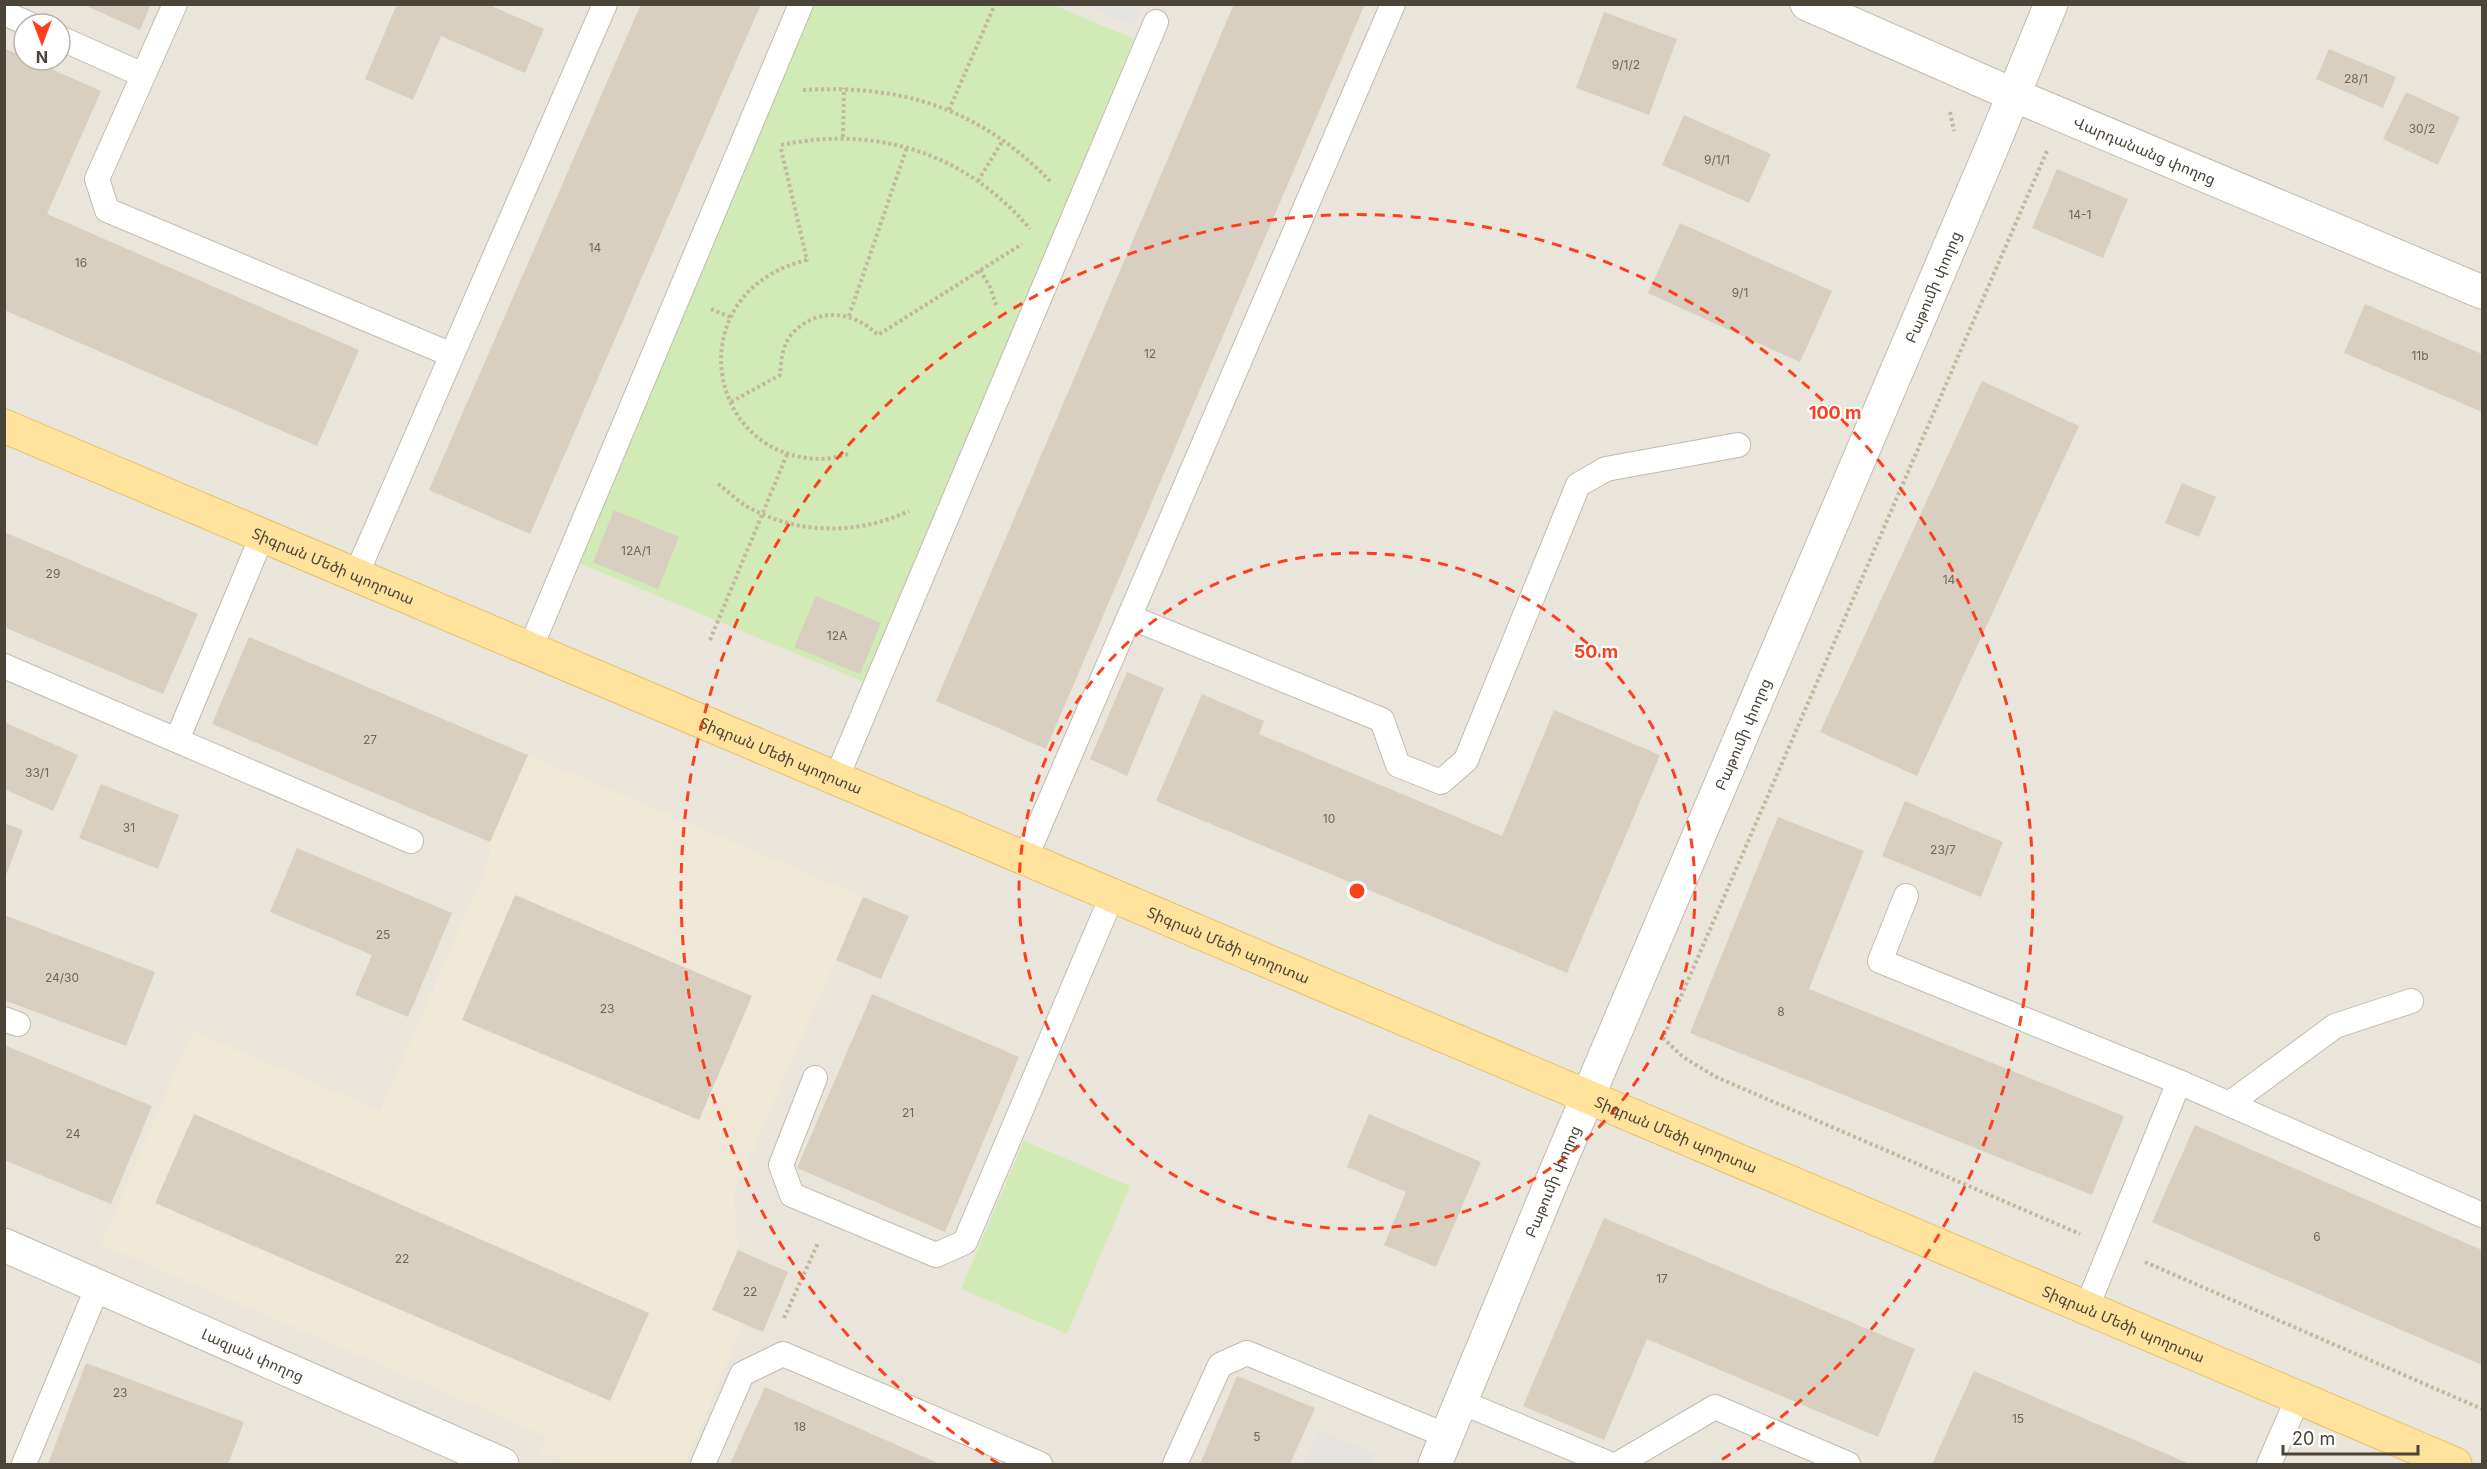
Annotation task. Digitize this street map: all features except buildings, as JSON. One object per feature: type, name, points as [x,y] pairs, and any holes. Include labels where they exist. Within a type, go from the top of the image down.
[{"type":"main road","name":"Տիգրան Մեծի պողոտա","points":[[4,426],[2455,1464]]},
{"type":"street","name":"Վարդանանց փողոց","points":[[1807,4],[2014,95],[2482,292]]},
{"type":"street","name":"Բաթումի փողոց","points":[[1441,1450],[2051,4]]},
{"type":"street","name":"Լազյան փողոց","points":[[4,1245],[501,1464]]},
{"type":"lane","points":[[175,4],[97,179],[107,210],[452,355]]},
{"type":"lane","points":[[356,575],[605,4]]},
{"type":"lane","points":[[530,649],[801,4]]},
{"type":"lane","points":[[1025,859],[1393,4]]},
{"type":"lane","points":[[836,779],[1156,22]]},
{"type":"lane","points":[[72,43],[143,75]]},
{"type":"lane","points":[[1130,617],[1382,720],[1398,765],[1441,782],[1466,760],[1578,485],[1606,469],[1738,445]]},
{"type":"lane","points":[[177,740],[262,536]]},
{"type":"lane","points":[[4,666],[411,841]]},
{"type":"lane","points":[[815,1078],[781,1166],[792,1196],[936,1255],[965,1242],[1113,896]]},
{"type":"lane","points":[[1906,896],[1880,961],[2179,1082],[2482,1215]]},
{"type":"lane","points":[[2229,1104],[2335,1026],[2411,1001]]},
{"type":"lane","points":[[2086,1309],[2179,1082]]},
{"type":"lane","points":[[24,1464],[98,1286]]},
{"type":"lane","points":[[1175,1464],[1220,1365],[1247,1353],[1441,1450]]},
{"type":"lane","points":[[704,1464],[742,1374],[783,1354],[1040,1464]]},
{"type":"lane","points":[[2269,1464],[2298,1398]]},
{"type":"lane","points":[[1461,1402],[1610,1464]]},
{"type":"lane","points":[[1618,1464],[1715,1407],[1848,1464]]},
{"type":"path","points":[[949,110],[995,4]]},
{"type":"path","points":[[761,99],[798,91],[844,88],[912,97],[949,110],[1004,140],[1059,190],[1075,213]]},
{"type":"path","points":[[843,137],[844,88]]},
{"type":"path","points":[[1950,112],[1955,137]]},
{"type":"path","points":[[735,160],[780,145],[812,139],[843,137],[907,147],[963,171],[1016,212],[1035,236],[1053,266]]},
{"type":"path","points":[[978,182],[1004,140]]},
{"type":"path","points":[[780,145],[807,260],[785,266],[765,276],[748,290],[733,310],[724,332],[720,357],[723,381],[731,402],[748,428],[770,445],[788,452],[822,459],[849,454]]},
{"type":"path","points":[[849,316],[907,147]]},
{"type":"path","points":[[2048,148],[1663,1038],[1683,1057],[1716,1077],[2482,1409]]},
{"type":"path","points":[[731,402],[780,375],[782,355],[790,336],[806,323],[825,315],[849,316],[869,326],[878,335],[1035,236]]},
{"type":"path","points":[[710,640],[788,452]]},
{"type":"path","points":[[718,484],[748,507],[782,522],[811,528],[840,529],[869,525],[917,506]]},
{"type":"path","points":[[783,1321],[831,1212]]},
{"type":"shaded area","points":[[5,5],[2482,5],[2482,1464],[5,1464]]},
{"type":"shaded area","points":[[1084,5],[1143,5],[1134,26]]},
{"type":"shaded area","points":[[528,755],[863,897],[734,1193],[738,1250],[712,1310],[743,1324],[685,1464],[570,1464],[540,1452],[546,1436],[101,1244],[193,1031],[380,1111],[489,861],[490,842]]},
{"type":"shaded area","points":[[1319,1430],[1376,1454],[1372,1464],[1304,1464]]},
{"type":"green space","points":[[814,5],[1053,5],[1135,39],[864,682],[579,563]]},
{"type":"green space","points":[[1024,1141],[1130,1186],[1067,1334],[961,1289]]}]
